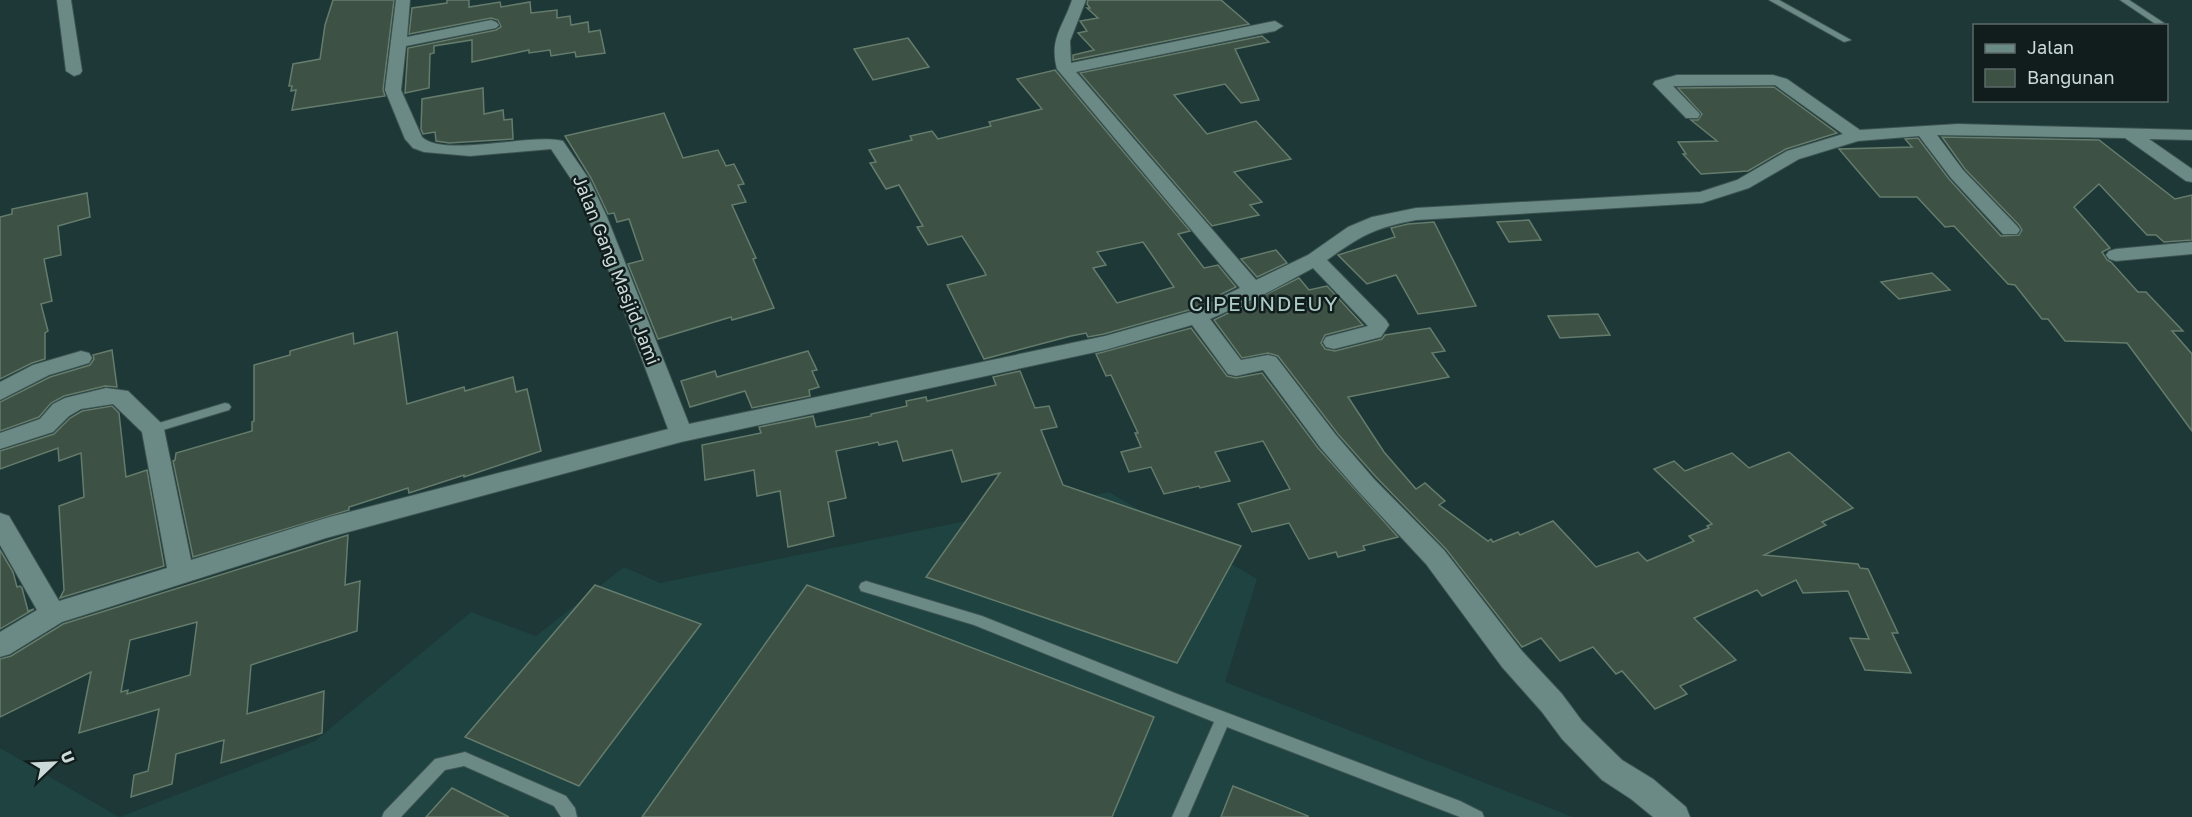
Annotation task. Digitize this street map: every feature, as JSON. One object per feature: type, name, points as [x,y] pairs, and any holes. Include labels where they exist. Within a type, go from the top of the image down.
[{"type":"street","points":[[64,0],[74,71]]},
{"type":"street","name":"Jalan Gang Masjid Jami","points":[[403,0],[393,90],[414,139],[424,147],[464,151],[546,143],[557,145],[581,181],[623,278],[681,434]]},
{"type":"street","points":[[1079,0],[1061,41],[1060,55],[1065,69],[1254,291]]},
{"type":"street","points":[[398,43],[491,25]]},
{"type":"street","points":[[1065,69],[1275,26]]},
{"type":"street","points":[[1692,114],[1661,84],[1677,80],[1773,80],[1781,82],[1856,136]]},
{"type":"street","points":[[1924,130],[1957,174],[2010,230]]},
{"type":"street","points":[[0,646],[53,614],[326,528],[681,434],[1094,346],[1197,317],[1315,260],[1355,231],[1379,221],[1416,214],[1702,197],[1743,184],[1793,155],[1856,136],[1924,130],[2192,135]]},
{"type":"street","points":[[2130,134],[2192,177]]},
{"type":"street","points":[[2116,255],[2192,248]]},
{"type":"street","points":[[1315,260],[1379,325],[1374,332],[1334,342]]},
{"type":"street","points":[[1197,317],[1236,369],[1269,362],[1328,441],[1366,485],[1435,557],[1512,658],[1552,703],[1572,730],[1612,770],[1642,789],[1675,817]]},
{"type":"street","points":[[0,392],[40,370],[81,358]]},
{"type":"street","points":[[0,441],[54,422],[60,411],[70,405],[108,395],[120,397],[153,429],[181,575]]},
{"type":"street","points":[[0,524],[53,614]]},
{"type":"lane","points":[[1773,0],[1847,40]]},
{"type":"lane","points":[[2124,0],[2160,23]]},
{"type":"lane","points":[[153,429],[225,407]]},
{"type":"lane","points":[[866,587],[977,620],[1223,718],[1454,806],[1476,817]]},
{"type":"lane","points":[[1180,817],[1223,718]]},
{"type":"lane","points":[[390,817],[441,764],[465,759],[560,801],[569,813],[569,817]]},
{"type":"shaded area","points":[[1109,492],[1257,579],[1225,682],[1573,817],[120,817],[315,741],[471,612],[536,636],[624,567],[660,583]]},
{"type":"shaded area","points":[[0,748],[119,817],[0,817]]},
{"type":"building","points":[[333,0],[394,0],[383,90],[385,96],[292,110],[296,90],[291,91],[292,86],[289,86],[293,64],[320,59],[325,25]]},
{"type":"building","points":[[447,0],[469,0],[469,7],[500,2],[501,7],[530,2],[531,13],[557,10],[557,18],[570,16],[571,25],[588,22],[589,32],[600,30],[605,53],[576,57],[575,52],[551,56],[550,50],[529,53],[529,50],[472,62],[472,40],[434,46],[434,53],[430,54],[429,88],[405,93],[408,48],[496,30],[501,27],[498,20],[491,18],[409,34],[412,8],[447,3]]},
{"type":"building","points":[[1088,0],[1221,0],[1249,24],[1073,60],[1073,55],[1094,50],[1078,33],[1087,31],[1080,21],[1098,18],[1087,8],[1090,8],[1087,4]]},
{"type":"building","points":[[1262,36],[1269,42],[1235,49],[1259,100],[1241,103],[1225,84],[1174,95],[1207,134],[1256,121],[1291,159],[1234,172],[1262,202],[1250,205],[1259,215],[1212,226],[1080,73]]},
{"type":"building","points":[[908,38],[929,67],[873,80],[854,49]]},
{"type":"building","points":[[1055,70],[1190,231],[1178,234],[1204,268],[1218,265],[1236,287],[1189,310],[1104,334],[1088,337],[1086,333],[1071,336],[984,359],[947,285],[986,275],[983,269],[962,236],[928,245],[917,227],[923,226],[899,185],[886,189],[870,163],[876,162],[869,150],[912,140],[910,136],[932,131],[938,139],[991,126],[989,122],[1042,109],[1017,79]],"holes":[[[1143,242],[1174,287],[1117,303],[1093,268],[1106,265],[1097,252]]]},
{"type":"building","points":[[1774,87],[1837,133],[1786,149],[1748,171],[1701,174],[1683,154],[1686,154],[1678,142],[1717,141],[1691,120],[1698,120],[1702,114],[1678,88]]},
{"type":"building","points":[[483,88],[484,114],[503,110],[504,120],[512,119],[513,139],[449,143],[436,141],[435,132],[423,134],[421,129],[422,99]]},
{"type":"building","points":[[664,113],[683,158],[718,150],[726,166],[734,164],[744,184],[738,185],[746,202],[732,205],[756,258],[753,259],[774,308],[732,320],[731,317],[658,339],[628,264],[643,260],[629,219],[617,222],[614,213],[608,214],[591,178],[565,136]]},
{"type":"building","points":[[1942,137],[2099,140],[2175,199],[2192,195],[2192,240],[2164,242],[2156,235],[2147,235],[2099,184],[2074,207],[2110,248],[2102,252],[2107,260],[2138,292],[2146,292],[2183,331],[2172,331],[2192,354],[2192,431],[2127,343],[2065,341],[2048,319],[2042,319],[2015,285],[2008,284],[1954,226],[1945,227],[1917,197],[1880,197],[1839,149],[1912,147],[1905,139],[1918,138],[1949,179],[2001,236],[2019,235],[2022,230],[2019,225],[1965,169]]},
{"type":"building","points":[[87,193],[90,217],[58,226],[61,255],[44,259],[52,301],[41,304],[48,331],[45,333],[45,359],[0,379],[0,217],[12,214],[12,209]]},
{"type":"building","points":[[1529,220],[1541,240],[1509,242],[1497,222]]},
{"type":"building","points":[[1434,222],[1476,306],[1418,314],[1396,275],[1367,284],[1338,255],[1395,237],[1391,228]]},
{"type":"building","points":[[1276,250],[1287,263],[1257,277],[1241,259]]},
{"type":"building","points":[[1932,273],[1950,290],[1899,299],[1881,282]]},
{"type":"building","points":[[1299,278],[1309,290],[1327,286],[1363,325],[1325,335],[1321,343],[1325,349],[1335,351],[1382,339],[1385,335],[1430,328],[1445,351],[1432,353],[1449,377],[1348,397],[1384,452],[1416,489],[1425,483],[1445,501],[1439,505],[1488,541],[1491,539],[1493,542],[1518,532],[1520,535],[1553,521],[1596,567],[1638,552],[1647,561],[1694,541],[1689,536],[1709,528],[1707,526],[1712,524],[1654,469],[1674,461],[1685,471],[1732,453],[1749,468],[1789,452],[1853,508],[1822,522],[1826,525],[1764,555],[1858,564],[1860,568],[1868,569],[1898,633],[1892,633],[1911,673],[1865,670],[1850,638],[1869,639],[1848,591],[1803,593],[1796,580],[1762,596],[1757,590],[1694,618],[1736,660],[1680,686],[1687,694],[1655,709],[1622,671],[1616,674],[1593,647],[1560,661],[1541,638],[1522,647],[1446,549],[1338,434],[1278,356],[1268,353],[1242,358],[1214,320]]},
{"type":"building","points":[[1598,314],[1610,335],[1560,338],[1548,316]]},
{"type":"building","points":[[1191,328],[1227,376],[1236,378],[1262,373],[1318,448],[1398,537],[1363,546],[1365,550],[1338,557],[1336,552],[1309,559],[1289,523],[1252,532],[1238,504],[1290,489],[1263,441],[1215,452],[1230,481],[1200,488],[1199,486],[1164,494],[1151,467],[1129,472],[1121,452],[1141,447],[1135,433],[1138,433],[1111,375],[1106,376],[1096,354]]},
{"type":"building","points":[[397,332],[407,404],[464,387],[465,391],[513,377],[516,392],[527,389],[541,451],[409,493],[408,488],[349,507],[349,510],[193,557],[173,461],[176,453],[252,431],[254,365],[290,355],[290,351],[353,333],[354,344]]},
{"type":"building","points":[[112,350],[117,387],[105,386],[64,396],[51,403],[39,417],[0,431],[0,402],[50,377],[90,365],[94,359],[93,355]]},
{"type":"building","points":[[808,351],[817,370],[812,371],[819,387],[809,390],[810,396],[752,408],[745,391],[690,407],[681,381],[715,371],[717,377]]},
{"type":"building","points":[[1020,371],[1035,408],[1049,406],[1057,427],[1041,430],[1063,485],[1241,546],[1177,663],[926,577],[1000,473],[962,482],[952,450],[903,461],[897,441],[879,445],[878,442],[836,451],[846,498],[828,502],[834,536],[788,547],[780,491],[757,496],[754,470],[705,480],[702,445],[761,433],[759,427],[813,416],[816,427],[871,416],[871,414],[907,406],[906,401],[926,397],[927,401],[996,385],[993,377]]},
{"type":"building","points":[[112,406],[119,413],[126,477],[147,470],[164,566],[60,598],[64,590],[59,506],[84,497],[81,453],[59,461],[58,448],[0,469],[0,451],[54,434],[70,418],[82,411]]},
{"type":"building","points":[[348,535],[345,585],[360,581],[357,631],[251,665],[247,714],[324,691],[322,733],[221,763],[224,740],[176,754],[172,784],[131,797],[134,775],[148,771],[159,709],[79,733],[91,672],[0,717],[0,659],[11,656],[63,624]],"holes":[[[197,622],[190,675],[127,694],[128,690],[121,692],[130,640]]]},
{"type":"building","points":[[0,550],[13,572],[17,587],[22,588],[28,611],[34,609],[0,629]]},
{"type":"building","points":[[595,585],[701,624],[579,786],[465,737]]},
{"type":"building","points":[[807,585],[1154,717],[1112,817],[642,817]]},
{"type":"building","points":[[1233,786],[1308,816],[1308,817],[1221,817]]},
{"type":"building","points":[[452,788],[509,817],[426,817]]},
{"type":"district","name":"CIPEUNDEUY","points":[[1264,304]]}]
